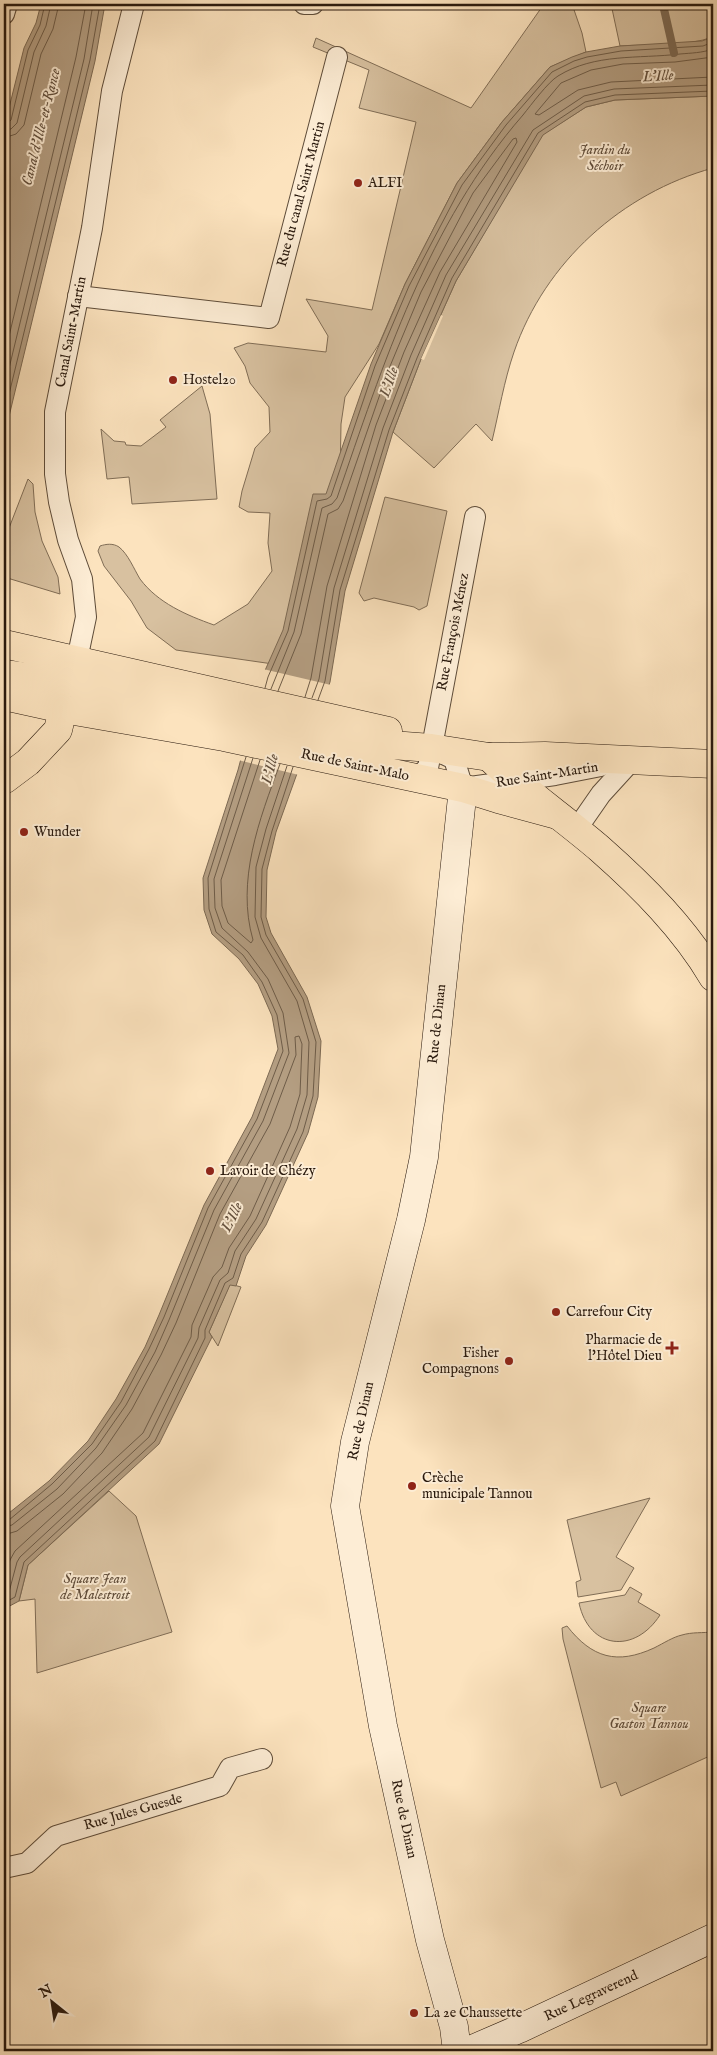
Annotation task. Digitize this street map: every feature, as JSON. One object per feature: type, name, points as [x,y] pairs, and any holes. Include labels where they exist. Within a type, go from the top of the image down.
[{"type":"main road","points":[[4,780],[28,762],[58,730],[63,709],[67,675],[46,670],[16,647]]},
{"type":"main road","name":"Rue de Saint-Malo","points":[[4,674],[67,675],[229,717],[339,741],[430,748],[489,757],[514,781],[620,866],[680,930],[713,977]]},
{"type":"main road","name":"Rue de Saint-Malo","points":[[4,696],[63,709],[229,717]]},
{"type":"main road","name":"Rue de Saint-Malo","points":[[339,741],[416,778],[463,788],[566,822]]},
{"type":"main road","name":"Rue Saint-Martin","points":[[489,757],[545,756],[713,764]]},
{"type":"street","points":[[4,14],[6,4]]},
{"type":"street","name":"Canal Saint-Martin","points":[[67,675],[86,617],[82,579],[68,540],[58,502],[55,474],[55,412],[92,228],[112,91],[134,4]]},
{"type":"street","points":[[304,4],[313,4]]},
{"type":"street","name":"Rue du canal Saint Martin","points":[[78,296],[269,318],[337,57]]},
{"type":"street","name":"Rue François Ménez","points":[[416,778],[428,768],[430,748],[475,517]]},
{"type":"street","points":[[430,748],[454,759],[463,788]]},
{"type":"street","points":[[566,822],[601,794],[632,760]]},
{"type":"street","name":"Rue Saint-Martin","points":[[463,788],[632,760]]},
{"type":"street","name":"Rue de Dinan","points":[[457,2051],[454,2028],[430,1940],[383,1726],[345,1506],[355,1442],[411,1220],[424,1157],[463,788]]},
{"type":"street","name":"Rue Jules Guesde","points":[[4,1868],[27,1863],[56,1836],[220,1786],[230,1768],[262,1758]]},
{"type":"street","name":"Rue Legraverend","points":[[468,2051],[519,2030],[713,1938]]},
{"type":"green space","points":[[544,4],[572,4],[586,52],[550,67],[502,122],[457,183],[405,284],[379,344],[345,397],[341,424],[340,480],[273,664],[176,650],[147,628],[131,601],[104,566],[98,551],[100,546],[110,544],[119,547],[140,579],[155,595],[173,607],[214,625],[248,604],[272,571],[268,543],[270,513],[248,512],[239,507],[255,448],[270,432],[269,407],[250,383],[245,366],[234,348],[248,343],[326,352],[328,336],[306,299],[372,310],[416,122],[359,108],[369,70],[313,47],[316,38],[471,108]]},
{"type":"green space","points":[[611,4],[713,4],[713,37],[679,44],[620,46]]},
{"type":"green space","name":"Jardin du Séchoir","points":[[713,96],[713,168],[680,179],[618,213],[591,236],[567,261],[545,289],[528,319],[514,352],[504,385],[492,441],[476,424],[434,468],[393,432],[421,359],[456,281],[542,135],[586,107],[615,100]]},
{"type":"green space","points":[[202,386],[210,414],[217,499],[132,504],[129,477],[107,479],[101,429],[114,441],[125,442],[126,445],[141,446],[166,427],[160,420]]},
{"type":"green space","points":[[28,479],[33,484],[35,512],[42,541],[58,577],[60,594],[4,577],[4,541]]},
{"type":"green space","points":[[385,497],[447,511],[427,606],[419,610],[414,607],[374,598],[364,601],[359,593]]},
{"type":"green space","points":[[230,1284],[241,1287],[218,1346],[209,1332]]},
{"type":"green space","name":"Square Jean de Malestroit","points":[[109,1491],[136,1516],[172,1632],[37,1673],[35,1599],[19,1601],[28,1565]]},
{"type":"green space","points":[[650,1498],[616,1557],[634,1568],[621,1590],[578,1597],[576,1582],[581,1580],[567,1520]]},
{"type":"green space","points":[[630,1587],[642,1594],[638,1602],[660,1615],[650,1628],[626,1641],[602,1638],[592,1630],[584,1619],[579,1603],[625,1595]]},
{"type":"green space","name":"Square Gaston Tannou","points":[[567,1626],[576,1637],[596,1652],[617,1657],[641,1653],[682,1635],[713,1632],[713,1758],[712,1755],[621,1796],[616,1782],[601,1788],[563,1639],[562,1628]]},
{"type":"water","name":"Canal d'Ille-et-Rance","points":[[41,4],[105,4],[95,61],[4,437],[4,128],[24,48],[36,23]]},
{"type":"water","name":"L'Ille","points":[[713,37],[713,96],[615,100],[586,107],[543,135],[456,281],[421,359],[393,432],[345,591],[330,682],[276,832],[267,870],[266,917],[271,933],[307,997],[321,1041],[318,1097],[308,1133],[266,1225],[246,1256],[236,1286],[230,1285],[209,1332],[212,1337],[159,1444],[28,1565],[19,1601],[4,1609],[4,1517],[49,1481],[88,1441],[116,1399],[145,1347],[204,1205],[252,1117],[278,1049],[272,1016],[258,984],[239,959],[212,934],[204,910],[203,878],[238,770],[263,675],[283,630],[313,494],[326,494],[371,364],[405,284],[457,183],[502,122],[550,67],[586,52],[620,46],[702,41]]},
{"type":"pier","points":[[441,315],[443,316],[424,360],[421,359]]},
{"type":"pier","points":[[263,669],[331,685],[299,775],[238,760]]},
{"type":"waterway","points":[[664,9],[674,53]]},
{"type":"place","name":"ALFI","points":[[358,183]]},
{"type":"place","name":"Hostel20","points":[[173,380]]},
{"type":"place","name":"Wunder","points":[[24,832]]},
{"type":"place","name":"Lavoir de Chézy","points":[[210,1171]]},
{"type":"place","name":"Carrefour City","points":[[556,1312]]},
{"type":"place","name":"Pharmacie de l'Hôtel Dieu","points":[[672,1348]]},
{"type":"place","name":"Fisher Compagnons","points":[[509,1361]]},
{"type":"place","name":"Crèche municipale Tannou","points":[[412,1486]]},
{"type":"place","name":"La 2e Chaussette","points":[[414,2013]]}]
